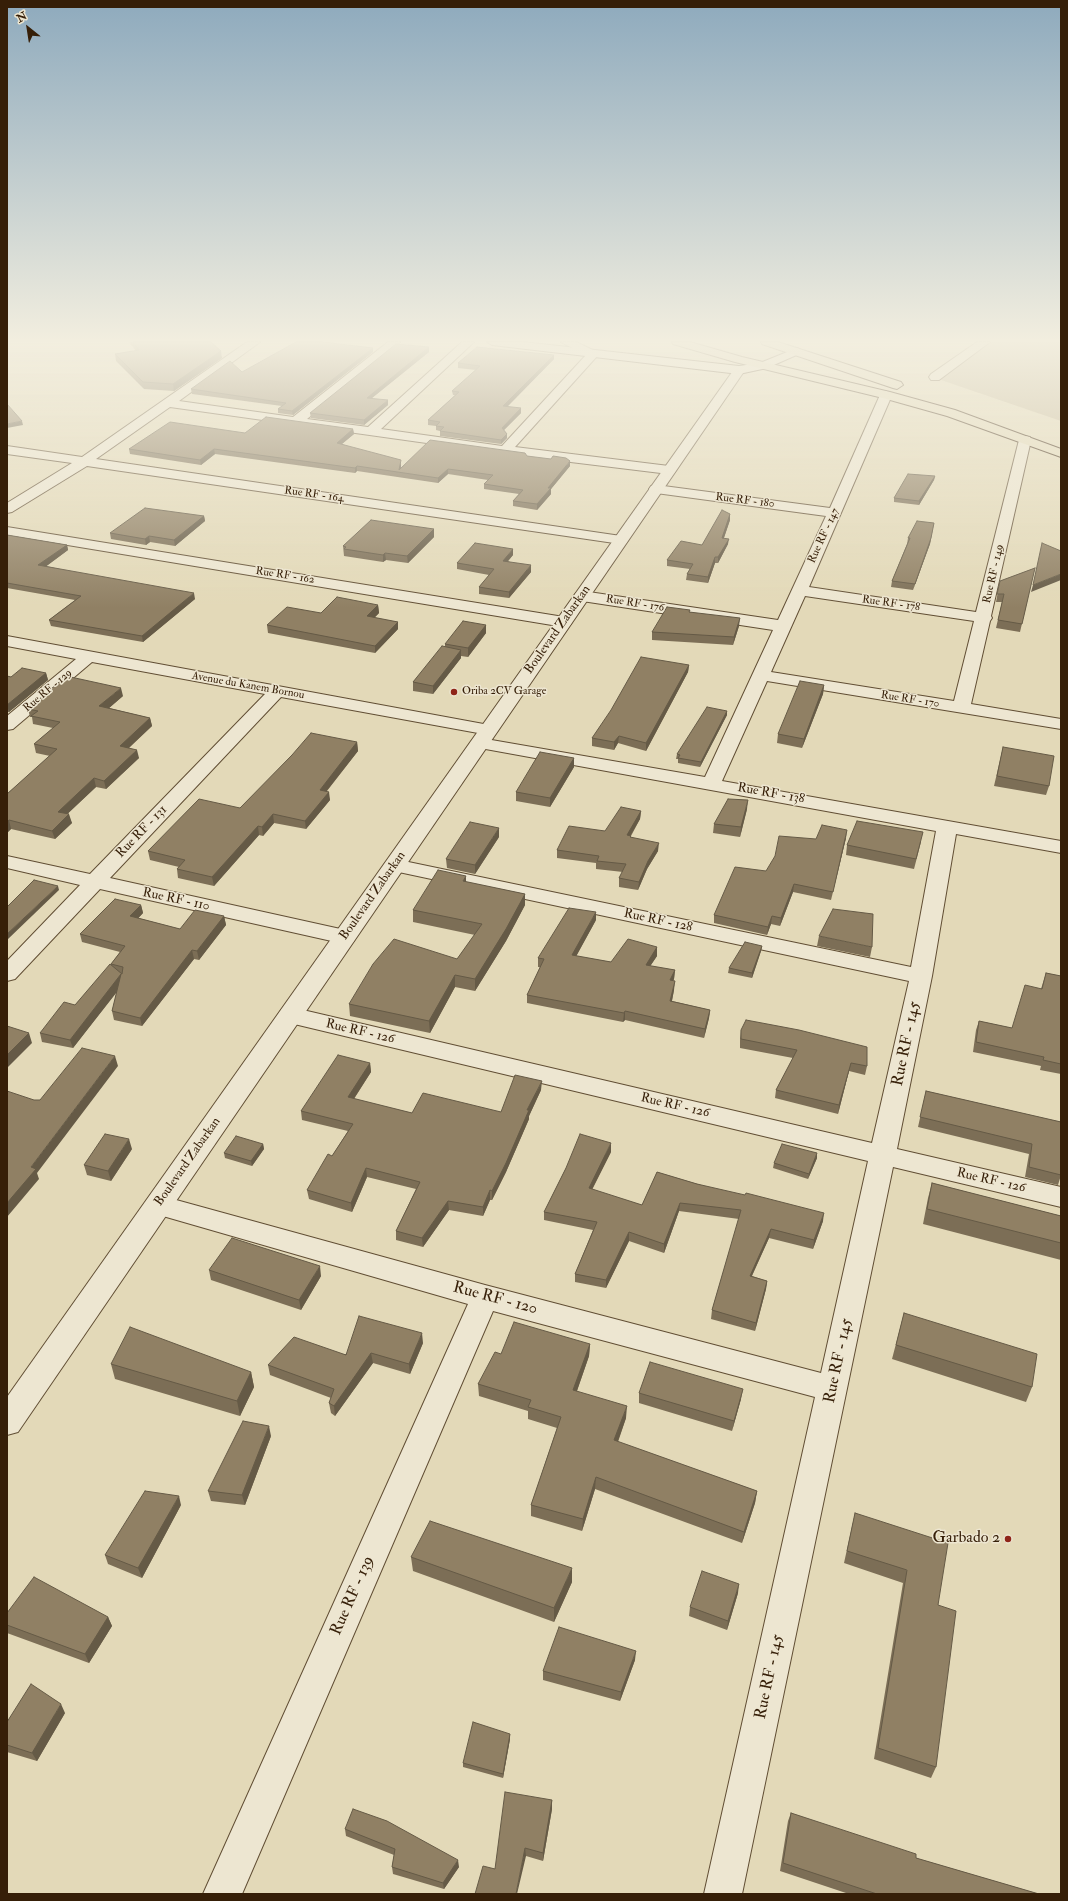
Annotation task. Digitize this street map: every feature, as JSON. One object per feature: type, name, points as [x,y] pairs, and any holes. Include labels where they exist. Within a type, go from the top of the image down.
[{"type":"main road","points":[[1000,431],[1061,453]]},
{"type":"main road","points":[[1020,431],[1061,446]]},
{"type":"street","points":[[7,509],[84,461],[128,431]]},
{"type":"street","points":[[360,431],[669,470]]},
{"type":"street","points":[[505,450],[523,431]]},
{"type":"street","name":"Boulevard Zabarkan","points":[[7,1422],[696,431]]},
{"type":"street","name":"Rue RF - 147","points":[[711,784],[870,431]]},
{"type":"street","name":"Rue RF - 149","points":[[961,708],[984,618],[1025,440]]},
{"type":"street","name":"Rue RF - 164","points":[[7,450],[621,540]]},
{"type":"street","name":"Rue RF - 180","points":[[656,489],[835,512]]},
{"type":"street","name":"Rue RF - 162","points":[[7,531],[564,622]]},
{"type":"street","name":"Rue RF - 178","points":[[799,590],[984,618]]},
{"type":"street","name":"Rue RF - 176","points":[[582,596],[782,626]]},
{"type":"street","name":"Avenue du Kanem Bornou","points":[[7,641],[277,691],[484,736]]},
{"type":"street","name":"Rue RF - 129","points":[[7,725],[89,656]]},
{"type":"street","name":"Rue RF - 170","points":[[760,675],[1061,724]]},
{"type":"street","name":"Rue RF - 131","points":[[7,974],[277,691]]},
{"type":"street","name":"Rue RF - 138","points":[[484,736],[711,784],[1061,846]]},
{"type":"street","name":"Rue RF - 145","points":[[723,1894],[922,976],[947,826]]},
{"type":"street","name":"Rue RF - 110","points":[[7,862],[345,936]]},
{"type":"street","name":"Rue RF - 128","points":[[394,866],[922,976]]},
{"type":"street","name":"Rue RF - 126","points":[[290,1015],[1061,1197]]},
{"type":"street","name":"Rue RF - 120","points":[[158,1206],[485,1297],[833,1389]]},
{"type":"street","name":"Rue RF - 139","points":[[222,1894],[485,1297]]},
{"type":"building","points":[[157,431],[229,431],[245,433],[248,431],[351,431],[337,443],[401,460],[399,470],[430,440],[525,453],[527,456],[551,459],[553,456],[566,458],[570,461],[548,488],[551,488],[537,504],[513,501],[523,490],[484,484],[493,475],[448,469],[438,478],[357,466],[355,468],[214,449],[200,460],[129,449]]},
{"type":"building","points":[[440,431],[504,431],[507,434],[501,440]]},
{"type":"building","points":[[908,474],[935,476],[919,501],[894,498]]},
{"type":"building","points":[[145,508],[204,516],[174,540],[149,536],[145,539],[110,533]]},
{"type":"building","points":[[722,510],[730,514],[722,538],[729,539],[718,557],[715,557],[708,577],[687,574],[693,564],[667,560],[681,541],[702,545]]},
{"type":"building","points":[[371,520],[434,529],[407,556],[385,553],[383,555],[344,549],[346,547],[343,546]]},
{"type":"building","points":[[917,521],[934,523],[931,538],[915,584],[892,581],[910,538],[908,538]]},
{"type":"building","points":[[7,535],[67,545],[38,565],[194,593],[142,636],[49,620],[81,596],[7,583]]},
{"type":"building","points":[[475,543],[513,549],[503,561],[531,565],[509,592],[479,587],[494,569],[457,563]]},
{"type":"building","points":[[1042,543],[1061,551],[1061,574],[1033,585]]},
{"type":"building","points":[[1035,568],[1022,624],[998,620],[1004,594],[997,594],[1000,581]]},
{"type":"building","points":[[337,597],[378,605],[367,616],[398,622],[375,646],[267,625],[287,607],[321,613]]},
{"type":"building","points":[[667,607],[690,610],[689,612],[740,618],[734,637],[652,632]]},
{"type":"building","points":[[463,621],[486,625],[468,648],[445,644]]},
{"type":"building","points":[[442,646],[461,650],[433,686],[413,682]]},
{"type":"building","points":[[641,657],[689,665],[646,743],[619,736],[614,742],[592,738],[611,710]]},
{"type":"building","points":[[22,668],[46,673],[7,705],[7,676],[11,677]]},
{"type":"building","points":[[66,676],[121,688],[99,706],[150,718],[120,746],[137,750],[104,781],[94,778],[58,812],[69,814],[52,831],[9,820],[7,822],[7,794],[57,749],[34,744],[60,722],[31,716],[38,711],[28,709]]},
{"type":"building","points":[[800,681],[824,685],[804,739],[778,734]]},
{"type":"building","points":[[707,707],[727,711],[701,762],[678,758],[680,755],[677,754]]},
{"type":"building","points":[[311,733],[357,742],[320,790],[329,792],[305,821],[273,814],[262,827],[258,826],[212,877],[177,869],[185,860],[148,851],[199,799],[240,808],[292,755]]},
{"type":"building","points":[[1003,747],[1054,756],[1049,786],[997,776]]},
{"type":"building","points":[[540,752],[574,758],[550,798],[516,792]]},
{"type":"building","points":[[728,799],[748,800],[741,827],[714,824]]},
{"type":"building","points":[[621,807],[641,811],[627,835],[631,836],[630,837],[659,843],[648,861],[639,882],[619,878],[626,864],[597,861],[599,856],[557,850],[569,826],[605,831]]},
{"type":"building","points":[[857,821],[923,832],[916,859],[847,845]]},
{"type":"building","points":[[470,822],[499,828],[475,865],[446,859]]},
{"type":"building","points":[[822,825],[847,830],[833,892],[794,884],[781,918],[772,916],[768,927],[714,915],[735,867],[766,871],[775,856],[779,836],[816,839]]},
{"type":"building","points":[[438,870],[466,876],[463,881],[525,894],[506,929],[475,979],[455,975],[429,1021],[349,1004],[373,964],[394,939],[457,959],[482,924],[413,910]]},
{"type":"building","points":[[34,880],[58,886],[7,934],[7,907]]},
{"type":"building","points":[[115,899],[141,905],[130,916],[180,929],[195,910],[224,916],[197,951],[192,950],[140,1018],[112,1011],[121,974],[70,1040],[40,1033],[64,1002],[75,1005],[110,964],[122,974],[123,967],[111,964],[125,946],[80,934]]},
{"type":"building","points":[[569,908],[596,912],[572,955],[611,962],[628,939],[657,947],[646,965],[675,970],[670,980],[675,981],[670,1001],[710,1010],[705,1029],[625,1011],[624,1013],[527,995],[544,959],[538,958]]},
{"type":"building","points":[[833,909],[873,914],[872,947],[819,936]]},
{"type":"building","points":[[745,942],[762,946],[752,973],[729,968]]},
{"type":"building","points":[[1046,973],[1061,976],[1061,1064],[1043,1060],[1044,1057],[976,1042],[979,1021],[1012,1028],[1025,985],[1042,989]]},
{"type":"building","points":[[746,1020],[799,1030],[867,1047],[867,1066],[851,1063],[839,1105],[776,1090],[797,1050],[741,1039],[741,1030]]},
{"type":"building","points":[[7,1026],[29,1033],[7,1055]]},
{"type":"building","points":[[82,1048],[115,1056],[31,1167],[36,1169],[7,1203],[7,1091],[34,1100],[40,1100]]},
{"type":"building","points":[[338,1055],[370,1063],[348,1097],[412,1113],[423,1093],[501,1112],[515,1075],[542,1081],[527,1110],[529,1110],[506,1163],[492,1191],[490,1190],[483,1207],[448,1201],[422,1238],[396,1231],[420,1182],[366,1168],[351,1203],[307,1190],[328,1154],[332,1156],[353,1124],[301,1111]]},
{"type":"building","points":[[926,1091],[1061,1122],[1061,1175],[1029,1167],[1032,1144],[920,1117]]},
{"type":"building","points":[[105,1134],[129,1139],[108,1171],[84,1165]]},
{"type":"building","points":[[580,1134],[611,1143],[589,1188],[642,1205],[657,1172],[697,1184],[745,1195],[746,1193],[824,1213],[814,1240],[771,1229],[750,1276],[767,1281],[756,1323],[712,1310],[741,1210],[680,1203],[664,1244],[629,1232],[606,1280],[575,1274],[597,1222],[544,1212],[566,1168]]},
{"type":"building","points":[[236,1136],[263,1144],[251,1161],[224,1153]]},
{"type":"building","points":[[782,1144],[817,1153],[809,1174],[774,1163]]},
{"type":"building","points":[[932,1183],[1061,1216],[1061,1243],[927,1209]]},
{"type":"building","points":[[232,1238],[320,1266],[299,1300],[209,1270]]},
{"type":"building","points":[[904,1313],[1037,1354],[1032,1387],[896,1345]]},
{"type":"building","points":[[359,1316],[422,1333],[409,1364],[371,1353],[334,1406],[329,1403],[334,1389],[268,1365],[294,1337],[346,1355]]},
{"type":"building","points":[[514,1322],[590,1344],[573,1390],[627,1406],[614,1440],[757,1491],[744,1532],[596,1477],[583,1519],[531,1505],[561,1417],[528,1407],[531,1400],[478,1384],[495,1352],[501,1354]]},
{"type":"building","points":[[130,1327],[251,1372],[237,1401],[111,1364]]},
{"type":"building","points":[[650,1362],[743,1389],[734,1421],[639,1393]]},
{"type":"building","points":[[243,1421],[269,1426],[242,1495],[208,1491]]},
{"type":"building","points":[[145,1491],[179,1496],[138,1568],[105,1555]]},
{"type":"building","points":[[855,1513],[948,1543],[938,1605],[956,1611],[936,1767],[878,1748],[907,1570],[847,1551]]},
{"type":"building","points":[[430,1521],[572,1568],[554,1608],[411,1557]]},
{"type":"building","points":[[702,1571],[739,1584],[728,1621],[690,1607]]},
{"type":"building","points":[[34,1577],[108,1617],[85,1654],[7,1625],[7,1613]]},
{"type":"building","points":[[559,1627],[636,1651],[621,1692],[543,1671]]},
{"type":"building","points":[[31,1684],[61,1704],[32,1753],[7,1745],[7,1722]]},
{"type":"building","points":[[473,1722],[510,1734],[503,1774],[463,1763]]},
{"type":"building","points":[[505,1792],[552,1800],[543,1853],[525,1848],[516,1894],[475,1894],[483,1866],[495,1869]]},
{"type":"building","points":[[353,1809],[387,1821],[458,1860],[443,1883],[392,1867],[395,1849],[345,1829]]},
{"type":"building","points":[[791,1813],[916,1854],[916,1858],[1039,1894],[877,1894],[783,1863]]},
{"type":"place","name":"Oriba 2CV Garage","points":[[454,692]]},
{"type":"place","name":"Garbado 2","points":[[1008,1539]]}]
